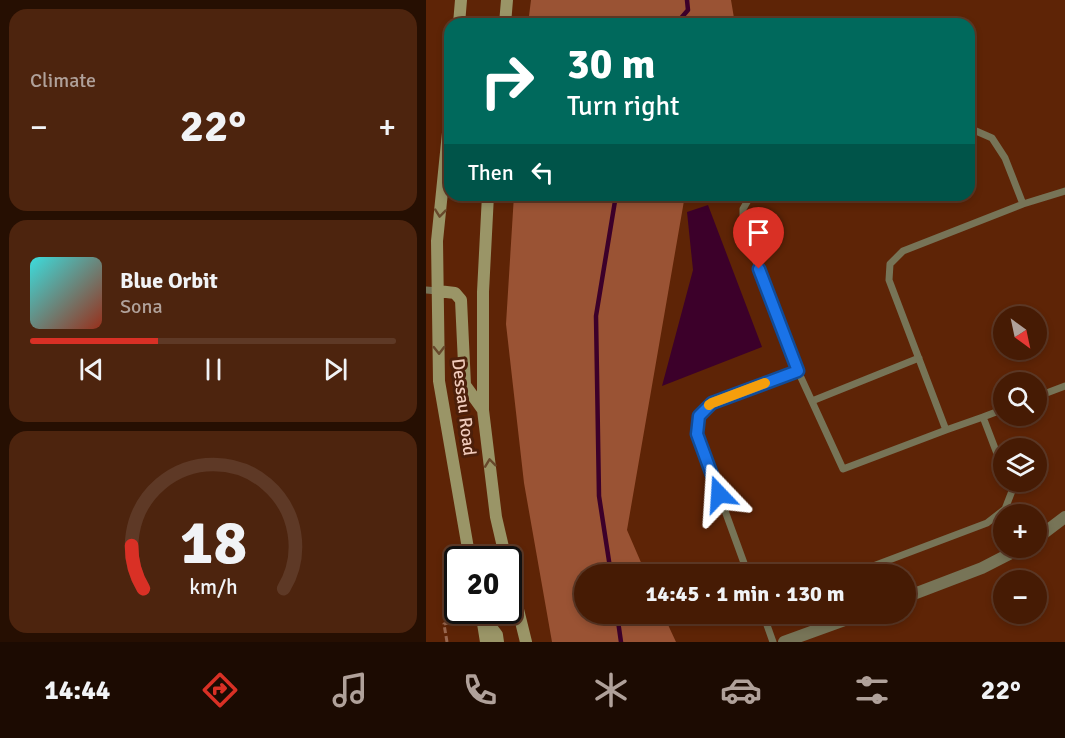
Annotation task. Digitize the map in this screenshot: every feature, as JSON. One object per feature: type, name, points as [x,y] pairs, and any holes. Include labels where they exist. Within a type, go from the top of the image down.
[{"type":"main road","points":[[460,18],[461,0]]},
{"type":"main road","points":[[506,18],[507,0]]},
{"type":"main road","name":"Dessau Road","points":[[444,172],[432,291],[440,381],[468,546]]},
{"type":"main road","name":"Dessau Road","points":[[488,201],[483,292],[483,410],[496,517],[503,546]]},
{"type":"main road","points":[[432,291],[455,293],[461,300],[465,385],[483,410]]},
{"type":"main road","points":[[483,624],[486,642]]},
{"type":"main road","points":[[489,624],[497,635],[498,642]]},
{"type":"main road","points":[[522,624],[526,642]]},
{"type":"street","points":[[1047,531],[1065,517]]},
{"type":"street","points":[[916,593],[982,568],[1001,558]]},
{"type":"street","points":[[784,642],[834,624]]},
{"type":"lane","points":[[975,131],[992,138],[1005,158],[1023,204]]},
{"type":"lane","points":[[946,430],[889,280],[890,264],[903,251],[1023,204],[1065,191]]},
{"type":"lane","points":[[748,201],[743,209],[743,228],[798,371],[843,469],[993,414]]},
{"type":"lane","points":[[812,401],[919,358]]},
{"type":"lane","points":[[744,564],[697,434],[699,416],[712,403],[798,371]]},
{"type":"lane","points":[[1047,393],[1065,386]]},
{"type":"lane","points":[[983,417],[993,443]]},
{"type":"lane","points":[[878,564],[987,523],[1005,509],[1012,492]]},
{"type":"lane","points":[[767,624],[773,642]]},
{"type":"path","points":[[444,624],[447,642]]},
{"type":"shaded area","points":[[531,0],[731,0],[734,18],[529,18]]},
{"type":"shaded area","points":[[514,201],[684,201],[627,530],[642,564],[574,564],[574,624],[668,624],[676,642],[552,642],[524,483],[506,324]]},
{"type":"shaded area","points":[[708,205],[762,347],[662,386],[693,270],[687,212]]},
{"type":"waterway","points":[[681,18],[688,10],[687,0]]},
{"type":"waterway","points":[[609,564],[599,496],[596,316],[615,201]]},
{"type":"waterway","points":[[618,624],[621,642]]},
{"type":"slow traffic","points":[[709,405],[765,383]]},
{"type":"route","points":[[719,494],[697,434],[699,416],[712,403],[798,371],[759,269]]}]
